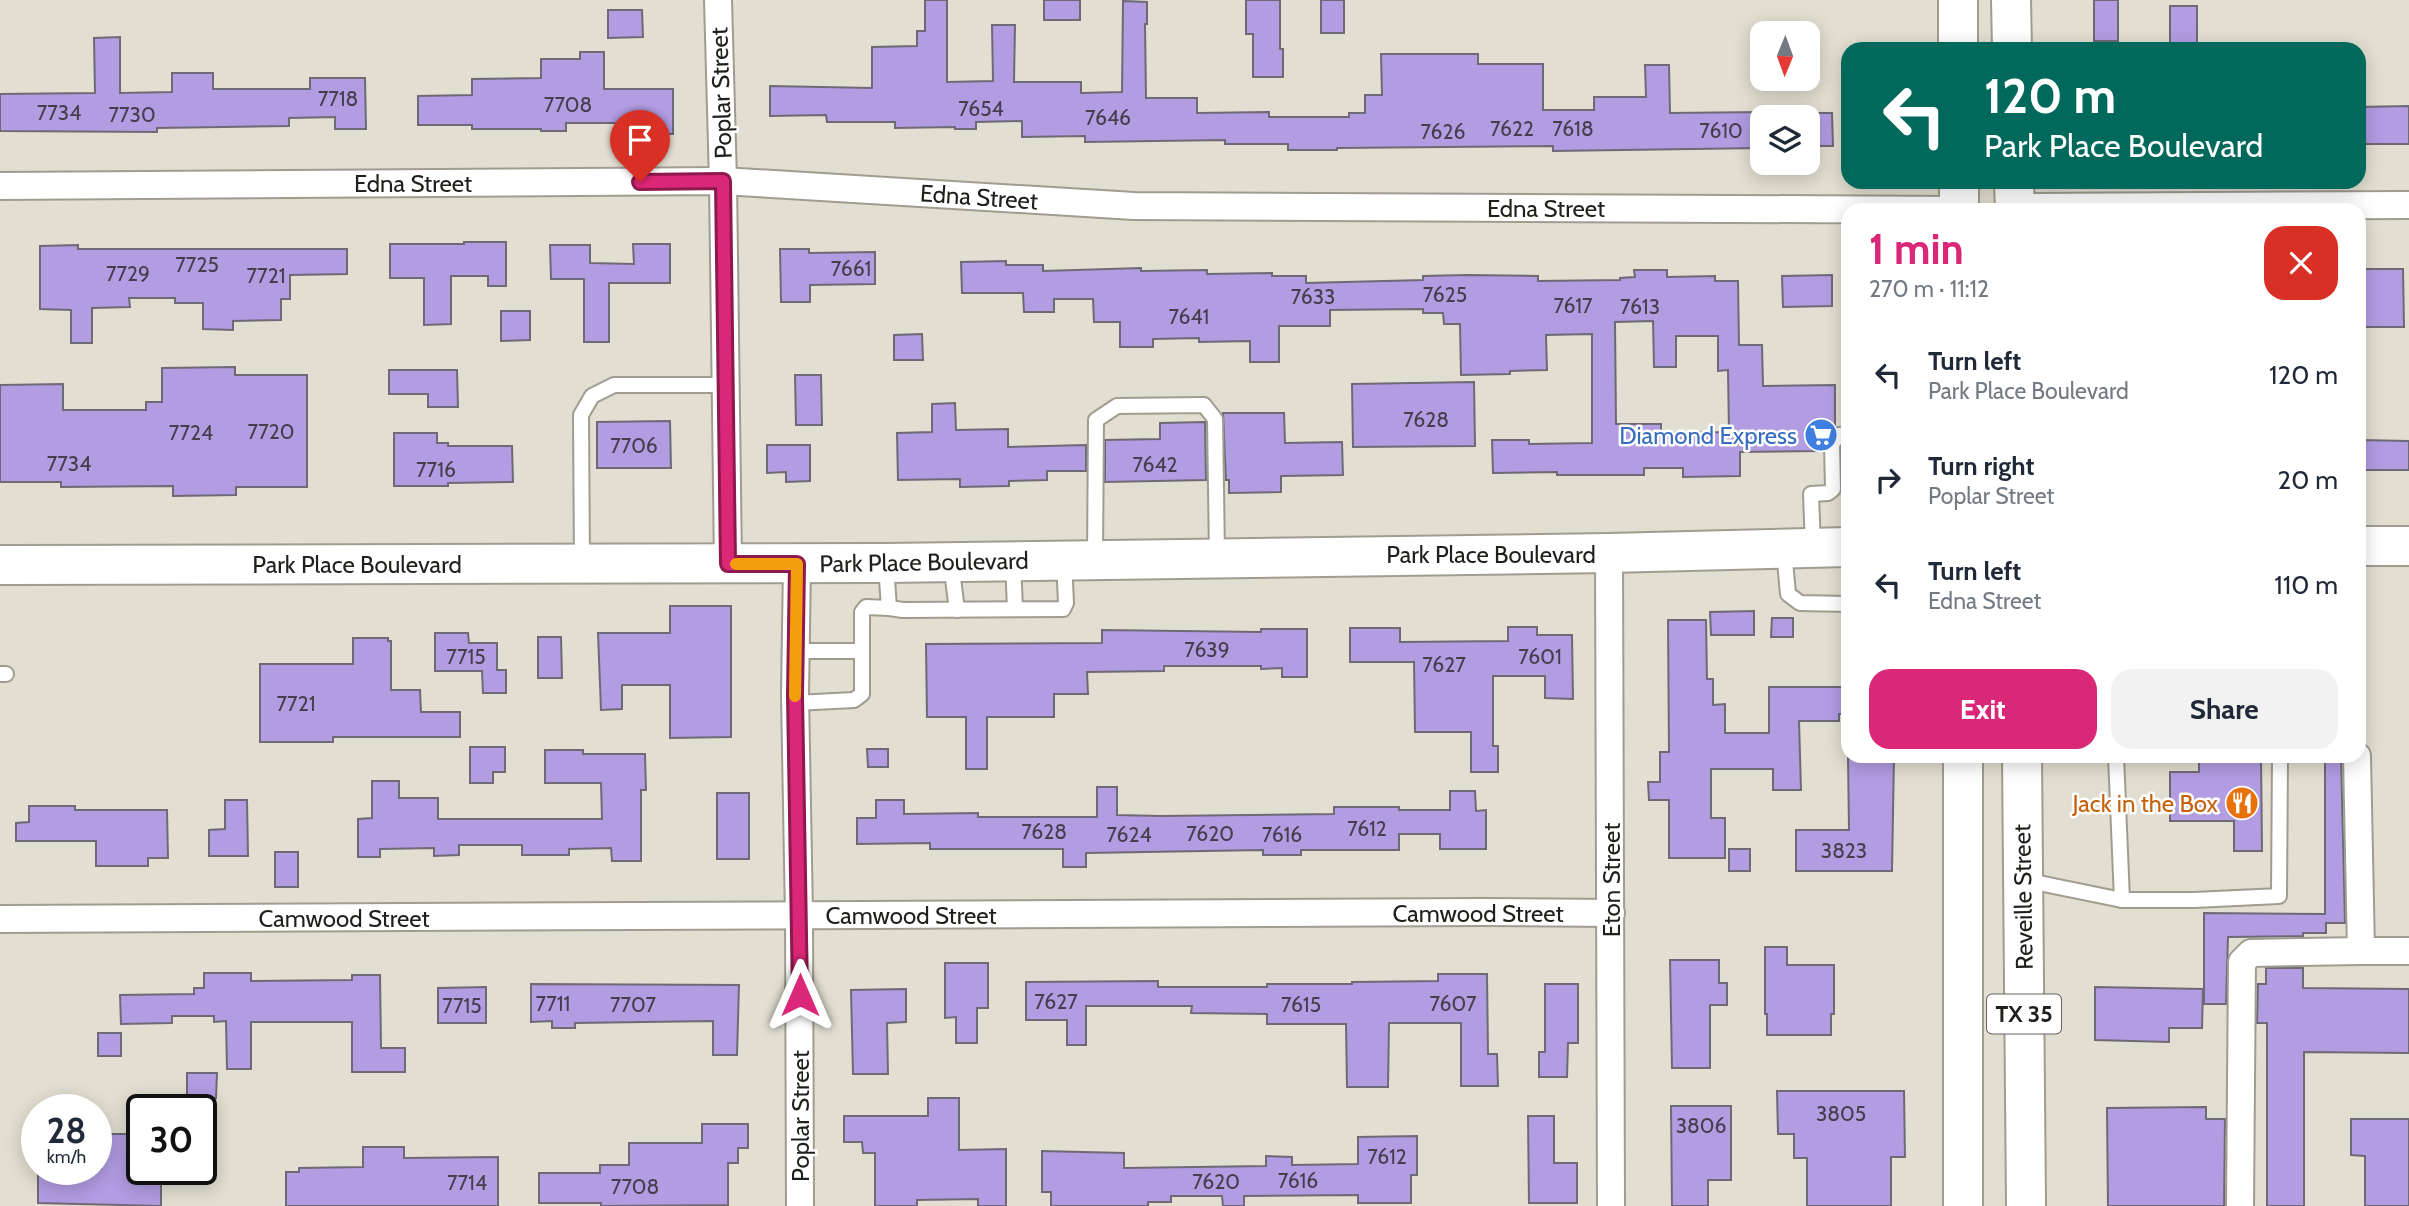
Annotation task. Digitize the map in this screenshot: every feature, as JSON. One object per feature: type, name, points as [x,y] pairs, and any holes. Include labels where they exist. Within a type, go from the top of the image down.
[{"type":"main road","points":[[1958,0],[1958,42]]},
{"type":"main road","points":[[2011,0],[2012,42]]},
{"type":"main road","points":[[2366,546],[2409,546]]},
{"type":"main road","name":"Park Place Boulevard","points":[[0,565],[797,564],[1828,550]]},
{"type":"main road","name":"TX 35","points":[[1963,763],[1964,1206]]},
{"type":"main road","name":"Reveille Street","points":[[2022,763],[2026,1206]]},
{"type":"street","name":"Poplar Street","points":[[718,0],[728,564]]},
{"type":"street","name":"Edna Street","points":[[0,186],[723,181],[1134,206],[1841,209]]},
{"type":"street","points":[[2015,200],[2108,203]]},
{"type":"street","points":[[2366,206],[2409,205]]},
{"type":"street","name":"Eton Street","points":[[1609,554],[1611,1206]]},
{"type":"street","name":"Poplar Street","points":[[797,564],[795,703],[800,1206]]},
{"type":"street","points":[[2357,763],[2361,951]]},
{"type":"street","name":"Camwood Street","points":[[0,919],[1480,912],[1611,914]]},
{"type":"street","points":[[2240,1206],[2242,962],[2251,953],[2409,951]]},
{"type":"lane","points":[[582,564],[581,415],[592,396],[614,385],[725,385]]},
{"type":"lane","points":[[795,703],[854,700],[862,694],[862,612],[866,607],[903,610],[1063,609],[1079,560],[1096,420],[1117,406],[1204,405],[1215,419],[1217,557]]},
{"type":"lane","points":[[1833,489],[1832,444],[1841,435]]},
{"type":"lane","points":[[1841,489],[1811,494],[1828,550],[1788,594],[1800,603],[1841,604]]},
{"type":"lane","points":[[1013,561],[1015,609]]},
{"type":"lane","points":[[951,562],[957,610]]},
{"type":"lane","points":[[886,563],[889,608]]},
{"type":"lane","points":[[795,651],[862,651]]},
{"type":"lane","points":[[2116,763],[2122,900]]},
{"type":"lane","points":[[2023,880],[2122,900],[2279,896],[2280,763]]},
{"type":"building","points":[[925,0],[947,0],[947,82],[993,81],[992,25],[1015,25],[1014,82],[1081,82],[1081,93],[1122,92],[1123,1],[1147,2],[1146,98],[1197,98],[1197,113],[1269,112],[1269,117],[1349,117],[1349,113],[1365,113],[1365,95],[1382,95],[1381,54],[1478,54],[1478,64],[1543,64],[1543,110],[1594,110],[1594,97],[1646,97],[1645,65],[1669,65],[1670,113],[1750,112],[1750,148],[1553,151],[1553,146],[1288,150],[1288,144],[1225,144],[1225,140],[1085,142],[1085,136],[1022,137],[1022,121],[976,122],[976,129],[895,128],[895,122],[827,122],[826,115],[770,116],[770,86],[872,88],[872,47],[917,46],[917,31],[925,31]]},
{"type":"building","points":[[1044,0],[1080,0],[1080,20],[1044,20]]},
{"type":"building","points":[[1246,0],[1280,0],[1283,77],[1253,77],[1253,34],[1246,34]]},
{"type":"building","points":[[1321,0],[1344,0],[1344,33],[1321,33]]},
{"type":"building","points":[[2094,0],[2118,0],[2118,41],[2094,41]]},
{"type":"building","points":[[2170,6],[2197,6],[2197,42],[2170,42]]},
{"type":"building","points":[[608,10],[642,10],[643,37],[608,38]]},
{"type":"building","points":[[120,37],[120,93],[172,92],[172,73],[213,73],[213,89],[310,89],[310,78],[365,78],[366,129],[335,129],[335,117],[289,118],[289,126],[157,128],[157,132],[0,131],[0,94],[95,93],[94,38]]},
{"type":"building","points":[[580,52],[604,52],[604,89],[673,89],[673,134],[617,134],[616,123],[566,123],[566,131],[472,129],[472,125],[418,125],[418,96],[472,95],[472,79],[541,78],[541,59],[580,59]]},
{"type":"building","points":[[2409,106],[2409,144],[2366,144],[2366,107]]},
{"type":"building","points":[[1820,113],[1832,113],[1833,146],[1820,146]]},
{"type":"building","points":[[506,242],[506,286],[488,286],[488,276],[451,276],[451,324],[424,325],[424,278],[390,278],[390,244]]},
{"type":"building","points":[[633,244],[670,244],[670,283],[609,283],[609,342],[584,342],[584,279],[551,279],[550,245],[590,245],[590,263],[634,264]]},
{"type":"building","points":[[78,245],[78,249],[347,249],[347,274],[290,275],[290,299],[281,299],[281,320],[233,321],[233,330],[203,329],[203,303],[175,303],[175,298],[129,298],[130,307],[92,308],[92,343],[71,343],[71,310],[40,309],[40,246]]},
{"type":"building","points":[[780,249],[809,249],[809,253],[875,252],[875,284],[810,285],[810,302],[781,302]]},
{"type":"building","points":[[1006,261],[1006,265],[1043,265],[1043,271],[1141,268],[1141,271],[1207,270],[1207,274],[1272,273],[1272,276],[1306,276],[1306,283],[1423,280],[1423,276],[1467,275],[1538,276],[1538,281],[1620,280],[1635,277],[1634,270],[1667,270],[1667,277],[1715,276],[1715,281],[1738,281],[1739,345],[1762,345],[1763,386],[1835,385],[1835,426],[1824,438],[1819,451],[1740,452],[1740,476],[1683,477],[1683,468],[1644,468],[1644,475],[1493,473],[1492,440],[1529,440],[1529,444],[1592,443],[1592,334],[1546,335],[1547,370],[1461,375],[1460,324],[1444,324],[1443,313],[1423,313],[1423,309],[1330,310],[1330,326],[1279,326],[1279,362],[1250,362],[1250,341],[1153,339],[1153,347],[1120,347],[1120,322],[1094,322],[1093,299],[1054,299],[1054,312],[1024,312],[1023,293],[962,293],[961,262]],"holes":[[[1653,321],[1654,367],[1676,367],[1676,336],[1718,336],[1718,371],[1728,370],[1729,432],[1661,433],[1661,424],[1616,424],[1615,322]]]},
{"type":"building","points":[[2366,269],[2403,269],[2404,327],[2366,327]]},
{"type":"building","points":[[1832,275],[1832,306],[1783,307],[1782,276]]},
{"type":"building","points":[[501,311],[530,311],[530,340],[501,341]]},
{"type":"building","points":[[922,334],[923,360],[894,360],[894,335]]},
{"type":"building","points":[[235,367],[235,375],[307,375],[307,487],[236,487],[236,495],[173,496],[173,486],[61,487],[61,482],[0,482],[0,385],[63,384],[63,410],[146,410],[146,402],[162,402],[162,368]]},
{"type":"building","points":[[389,370],[457,370],[458,407],[428,407],[428,394],[389,394]]},
{"type":"building","points":[[795,375],[821,375],[822,425],[796,425]]},
{"type":"building","points":[[1474,382],[1475,446],[1353,447],[1352,384]]},
{"type":"building","points":[[955,403],[956,430],[1008,429],[1008,447],[1086,445],[1086,471],[1047,471],[1047,480],[1009,481],[1009,486],[960,487],[960,479],[898,480],[897,433],[932,432],[932,404]]},
{"type":"building","points":[[1223,413],[1284,413],[1285,443],[1342,442],[1343,475],[1281,476],[1281,492],[1229,493]]},
{"type":"building","points":[[670,421],[671,468],[597,468],[597,422]]},
{"type":"building","points":[[1205,422],[1206,480],[1105,482],[1105,440],[1160,439],[1160,423]]},
{"type":"building","points":[[394,433],[437,433],[437,443],[448,443],[448,446],[512,446],[513,482],[394,486]]},
{"type":"building","points":[[2366,440],[2409,441],[2409,470],[2366,470]]},
{"type":"building","points":[[767,445],[810,445],[810,481],[786,482],[786,472],[767,473]]},
{"type":"building","points":[[670,606],[731,606],[731,737],[670,738],[670,685],[622,685],[622,709],[601,710],[598,633],[670,633]]},
{"type":"building","points":[[1754,611],[1754,635],[1711,635],[1710,612]]},
{"type":"building","points":[[1772,618],[1793,618],[1793,637],[1771,637]]},
{"type":"building","points":[[1668,620],[1706,620],[1707,679],[1713,679],[1713,705],[1725,704],[1725,733],[1769,733],[1769,687],[1841,687],[1839,721],[1799,721],[1801,790],[1773,790],[1773,769],[1711,769],[1711,818],[1725,818],[1725,858],[1669,858],[1669,800],[1649,800],[1648,782],[1660,782],[1660,752],[1669,752]]},
{"type":"building","points":[[1508,627],[1537,627],[1537,635],[1572,635],[1573,699],[1545,698],[1545,676],[1493,676],[1493,746],[1498,746],[1498,772],[1471,772],[1471,732],[1415,732],[1414,662],[1350,662],[1350,628],[1400,628],[1400,642],[1508,641]]},
{"type":"building","points":[[1261,629],[1307,629],[1307,677],[1282,677],[1282,668],[1261,669],[1261,666],[1164,666],[1164,671],[1087,672],[1088,694],[1054,694],[1054,717],[987,717],[987,769],[966,769],[966,717],[927,717],[926,644],[1102,643],[1102,630],[1261,632]]},
{"type":"building","points":[[435,633],[468,633],[469,643],[497,643],[497,670],[506,670],[506,693],[483,693],[482,671],[435,671]]},
{"type":"building","points":[[538,637],[561,637],[562,678],[538,678]]},
{"type":"building","points":[[353,638],[388,638],[388,641],[391,641],[391,690],[420,690],[421,712],[460,712],[460,737],[333,737],[333,742],[260,742],[260,664],[353,664]]},
{"type":"building","points":[[470,747],[505,747],[505,772],[493,772],[493,783],[470,783]]},
{"type":"building","points":[[867,749],[888,749],[888,767],[868,767]]},
{"type":"building","points":[[545,750],[583,750],[583,754],[645,754],[646,790],[641,790],[641,861],[612,861],[611,848],[569,849],[569,855],[522,855],[522,845],[459,845],[459,855],[434,856],[434,848],[380,849],[380,857],[358,857],[358,819],[372,818],[372,781],[399,781],[399,798],[438,798],[438,819],[602,819],[601,783],[545,783]]},
{"type":"building","points":[[1848,763],[1894,763],[1892,871],[1796,871],[1796,830],[1849,830]]},
{"type":"building","points":[[2199,763],[2261,763],[2262,851],[2234,851],[2234,821],[2170,821],[2170,772],[2199,772]]},
{"type":"building","points":[[2325,763],[2341,763],[2345,923],[2326,923],[2326,933],[2303,933],[2303,936],[2228,937],[2226,1004],[2204,1004],[2204,913],[2325,914]]},
{"type":"building","points":[[1097,787],[1117,787],[1117,815],[1161,816],[1334,814],[1334,807],[1450,810],[1450,791],[1475,791],[1476,811],[1486,810],[1486,849],[1440,849],[1440,834],[1399,834],[1399,850],[1301,850],[1301,855],[1263,855],[1263,850],[1086,853],[1086,867],[1063,867],[1063,849],[930,849],[930,843],[857,844],[857,818],[876,818],[876,800],[904,800],[904,814],[978,813],[978,817],[1097,817]]},
{"type":"building","points":[[717,793],[749,793],[749,859],[717,859]]},
{"type":"building","points":[[225,800],[247,800],[248,856],[209,856],[209,830],[225,829]]},
{"type":"building","points":[[29,806],[75,806],[75,810],[167,810],[168,858],[148,858],[148,866],[96,866],[96,841],[16,841],[16,823],[29,822]]},
{"type":"building","points":[[1729,849],[1750,849],[1750,871],[1729,871]]},
{"type":"building","points":[[275,852],[298,852],[298,887],[275,887]]},
{"type":"building","points":[[1765,947],[1787,947],[1787,965],[1834,965],[1831,1035],[1767,1035]]},
{"type":"building","points":[[1670,960],[1719,960],[1719,983],[1727,983],[1727,1005],[1710,1005],[1710,1068],[1672,1068]]},
{"type":"building","points":[[945,963],[988,963],[988,1008],[977,1008],[977,1043],[956,1043],[956,1017],[945,1018]]},
{"type":"building","points":[[2266,968],[2303,968],[2303,988],[2409,989],[2409,1053],[2304,1052],[2304,1206],[2267,1206],[2267,1023],[2257,1023],[2258,984],[2266,984]]},
{"type":"building","points":[[204,973],[251,973],[251,981],[352,980],[352,975],[380,975],[381,1048],[405,1048],[405,1072],[352,1072],[352,1022],[251,1022],[251,1069],[227,1069],[226,1021],[214,1022],[214,1016],[172,1016],[172,1023],[121,1024],[120,995],[194,994],[194,988],[204,988]]},
{"type":"building","points":[[1438,974],[1487,974],[1488,1054],[1497,1054],[1498,1086],[1461,1086],[1461,1023],[1389,1023],[1388,1087],[1347,1087],[1346,1024],[1267,1024],[1267,1014],[1191,1013],[1192,1006],[1086,1006],[1086,1045],[1067,1045],[1067,1020],[1026,1020],[1026,982],[1158,981],[1158,987],[1267,987],[1267,984],[1438,981]]},
{"type":"building","points":[[531,984],[739,985],[737,1055],[713,1055],[713,1021],[575,1023],[575,1028],[552,1028],[552,1021],[531,1022]]},
{"type":"building","points":[[1545,984],[1578,984],[1578,1043],[1568,1043],[1567,1077],[1539,1077],[1539,1052],[1545,1052]]},
{"type":"building","points":[[486,987],[486,1023],[438,1023],[438,988]]},
{"type":"building","points":[[2095,987],[2203,989],[2202,1028],[2169,1028],[2169,1042],[2095,1040]]},
{"type":"building","points":[[906,989],[906,1022],[887,1023],[888,1074],[853,1074],[851,990]]},
{"type":"building","points":[[98,1033],[121,1033],[121,1056],[98,1056]]},
{"type":"building","points":[[187,1073],[217,1073],[216,1094],[187,1094]]},
{"type":"building","points":[[1777,1091],[1904,1091],[1905,1157],[1891,1157],[1891,1206],[1807,1206],[1807,1158],[1794,1158],[1794,1134],[1778,1134]]},
{"type":"building","points":[[928,1098],[959,1098],[959,1150],[1006,1149],[1006,1206],[978,1206],[978,1199],[917,1200],[917,1206],[875,1206],[875,1153],[863,1153],[862,1142],[844,1142],[844,1116],[928,1116]]},
{"type":"building","points":[[1671,1106],[1731,1106],[1731,1180],[1708,1180],[1708,1206],[1672,1206]]},
{"type":"building","points":[[2206,1107],[2206,1119],[2225,1119],[2224,1206],[2108,1206],[2107,1108]]},
{"type":"building","points":[[1528,1116],[1554,1116],[1554,1163],[1577,1163],[1577,1203],[1529,1203]]},
{"type":"building","points":[[2351,1119],[2409,1119],[2409,1206],[2365,1206],[2365,1156],[2351,1155]]},
{"type":"building","points":[[702,1124],[748,1124],[748,1148],[738,1148],[738,1163],[728,1163],[728,1205],[601,1206],[601,1203],[539,1203],[539,1173],[600,1173],[600,1165],[629,1165],[629,1143],[702,1143]]},
{"type":"building","points":[[112,1134],[126,1134],[126,1185],[161,1185],[161,1206],[38,1203],[38,1185],[112,1185]]},
{"type":"building","points":[[1417,1136],[1417,1175],[1411,1175],[1411,1203],[1358,1203],[1358,1195],[1244,1196],[1244,1206],[1223,1206],[1222,1196],[1171,1196],[1171,1202],[1148,1202],[1148,1206],[1051,1206],[1051,1192],[1042,1192],[1042,1151],[1124,1153],[1124,1168],[1266,1166],[1266,1156],[1292,1157],[1292,1165],[1358,1164],[1358,1137]]},
{"type":"building","points":[[363,1147],[404,1147],[404,1158],[498,1157],[498,1206],[286,1206],[286,1172],[299,1172],[299,1168],[363,1167]]},
{"type":"slow traffic","points":[[736,564],[797,564],[795,696]]},
{"type":"place","name":"Diamond Express","points":[[1821,435]]},
{"type":"place","name":"Jack in the Box","points":[[2242,803]]},
{"type":"route","points":[[640,182],[723,181],[728,564],[797,564],[795,695],[800,995]]}]
